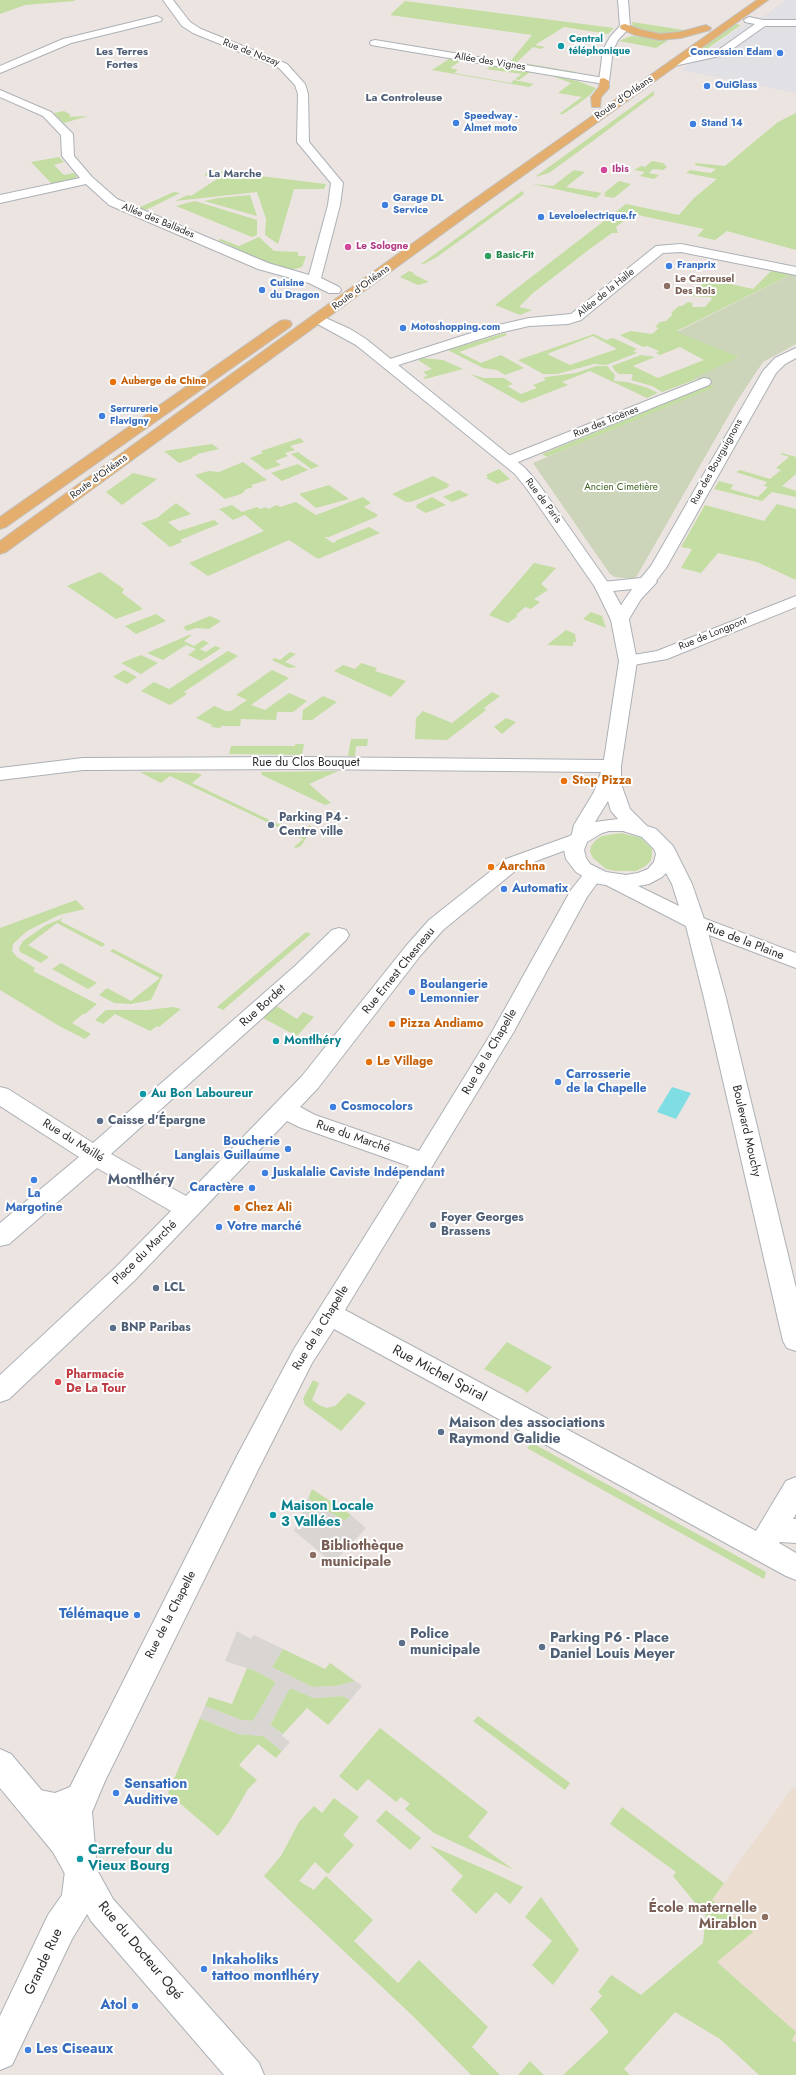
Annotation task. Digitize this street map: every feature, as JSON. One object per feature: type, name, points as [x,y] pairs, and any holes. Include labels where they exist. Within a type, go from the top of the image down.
[{"type":"main road","name":"Route d'Orléans","points":[[573,120],[746,0]]},
{"type":"main road","name":"Route d'Orléans","points":[[0,549],[487,196],[763,0]]},
{"type":"main road","points":[[625,27],[648,35]]},
{"type":"main road","points":[[615,37],[629,34],[671,37],[706,28]]},
{"type":"main road","points":[[596,105],[596,97],[604,88],[604,81]]},
{"type":"main road","name":"Route d'Orléans","points":[[380,258],[507,168]]},
{"type":"main road","name":"Route d'Orléans","points":[[322,299],[347,281]]},
{"type":"main road","name":"Route d'Orléans","points":[[0,524],[298,316]]},
{"type":"street","name":"Rue de Nozay","points":[[168,0],[186,24],[196,31],[283,66],[300,84],[303,94],[303,142],[337,183],[333,210],[314,280]]},
{"type":"street","points":[[604,81],[607,54],[615,37],[625,27],[625,12],[622,0]]},
{"type":"street","points":[[738,18],[763,23],[796,23]]},
{"type":"street","points":[[0,70],[67,41],[157,19]]},
{"type":"street","points":[[674,63],[720,53],[763,23]]},
{"type":"street","name":"Allée des Vignes","points":[[375,43],[604,81]]},
{"type":"street","name":"Allée des Ballades","points":[[0,93],[47,114],[67,134],[68,156],[88,180],[120,206],[187,232],[263,266],[314,280]]},
{"type":"street","points":[[0,199],[88,180]]},
{"type":"street","name":"Allée de la Halle","points":[[389,364],[529,322],[568,320],[576,317],[660,249],[681,248],[796,270]]},
{"type":"street","points":[[314,280],[334,290]]},
{"type":"street","name":"Rue de Paris","points":[[318,319],[345,332],[389,364],[508,461],[532,486],[603,587],[620,620],[628,661],[612,766],[604,792],[584,825],[580,837]]},
{"type":"street","name":"Rue des Bourguignons","points":[[620,620],[634,597],[649,582],[770,371],[780,361],[795,354]]},
{"type":"street","name":"Rue des Troënes","points":[[508,461],[704,382]]},
{"type":"street","points":[[603,587],[649,582]]},
{"type":"street","name":"Rue de Longpont","points":[[628,661],[661,655],[796,601]]},
{"type":"street","name":"Rue du Clos Bouquet","points":[[0,774],[83,764],[312,763],[612,766]]},
{"type":"street","name":"Rue de Paris","points":[[612,766],[612,784],[621,811],[639,828]]},
{"type":"street","points":[[601,877],[626,881],[649,876],[655,873],[664,864],[666,854],[663,846],[658,839],[639,828],[624,825],[609,825],[596,828],[580,837],[574,850],[576,859],[583,868],[601,877],[695,922]]},
{"type":"street","name":"Rue Ernest Chesneau","points":[[285,1109],[310,1082],[413,951],[436,925],[514,863],[580,837]]},
{"type":"street","name":"Boulevard Mouchy","points":[[666,854],[682,884],[695,922],[715,998],[796,1341]]},
{"type":"street","name":"Rue de la Chapelle","points":[[81,1871],[76,1812],[81,1799],[137,1683],[303,1356],[444,1130],[502,1033],[578,895],[601,877]]},
{"type":"street","name":"Rue de la Plaine","points":[[695,922],[796,961]]},
{"type":"street","name":"Rue Bordet","points":[[96,1156],[112,1138],[302,972],[339,935]]},
{"type":"street","name":"Rue du Maillé","points":[[0,1095],[96,1156],[188,1209]]},
{"type":"street","name":"Rue du Marché","points":[[285,1109],[307,1121],[423,1162]]},
{"type":"street","name":"Place du Marché","points":[[0,1391],[125,1274],[285,1109]]},
{"type":"street","points":[[0,1238],[96,1156]]},
{"type":"street","name":"Rue Michel Spiral","points":[[329,1314],[777,1536],[796,1567]]},
{"type":"street","points":[[777,1536],[796,1490]]},
{"type":"street","name":"Rue du Docteur Ogé","points":[[0,1764],[35,1804],[64,1841],[102,1910],[247,2075]]},
{"type":"street","points":[[35,1804],[55,1808],[81,1799]]},
{"type":"street","name":"Grande Rue","points":[[0,2053],[60,1928],[78,1900],[81,1871]]},
{"type":"shaded area","points":[[786,0],[796,0],[796,93],[681,70],[731,33],[751,21],[759,20]]},
{"type":"shaded area","points":[[308,1498],[345,1521],[351,1515],[366,1528],[333,1563],[294,1531]]},
{"type":"shaded area","points":[[237,1631],[251,1639],[254,1635],[283,1649],[272,1667],[312,1687],[336,1686],[355,1681],[362,1686],[350,1700],[343,1696],[314,1698],[290,1688],[270,1725],[283,1734],[282,1736],[290,1742],[282,1751],[263,1736],[238,1734],[200,1718],[205,1706],[241,1720],[253,1721],[276,1682],[256,1671],[225,1661]]},
{"type":"shaded area","name":"École maternelle Mirablon","points":[[793,1787],[796,1789],[796,2032],[717,1962],[712,1900]]},
{"type":"shaded area","points":[[796,2032],[796,2043],[792,2040]]},
{"type":"green space","points":[[0,0],[75,1],[25,5],[0,14]]},
{"type":"green space","points":[[405,1],[614,28],[608,34],[564,27],[535,45],[545,47],[541,49],[533,47],[517,62],[576,72],[574,74],[509,63],[532,35],[390,15]]},
{"type":"green space","points":[[632,22],[684,30],[678,34],[652,34],[633,27]]},
{"type":"green space","points":[[736,24],[741,25],[698,55],[691,56]]},
{"type":"green space","points":[[631,36],[666,39],[667,41],[656,48],[619,41]]},
{"type":"green space","points":[[449,59],[470,62],[459,62],[450,68],[458,70],[454,73],[511,83],[514,80],[534,84],[529,87],[432,70]]},
{"type":"green space","points":[[491,66],[530,72],[519,80],[515,79],[522,74],[486,69]]},
{"type":"green space","points":[[549,75],[577,81],[596,88],[590,95],[578,104],[563,114],[559,114],[582,97],[558,93],[571,83]]},
{"type":"green space","points":[[654,91],[654,95],[549,173],[535,177]]},
{"type":"green space","points":[[64,111],[71,115],[69,117],[88,116],[64,123],[54,113]]},
{"type":"green space","points":[[796,113],[796,250],[727,231],[715,240],[697,236],[704,229],[633,214],[616,227],[618,233],[612,233],[591,248],[533,293],[519,307],[532,310],[520,315],[495,305],[626,204],[679,215],[694,198],[717,179],[686,173],[690,170],[711,173],[716,169],[694,165],[696,163],[725,166],[778,122]]},
{"type":"green space","points":[[59,157],[64,162],[54,165],[64,175],[74,173],[77,176],[76,178],[52,184],[31,162]]},
{"type":"green space","points":[[652,161],[663,163],[667,167],[663,170],[653,169],[649,173],[659,175],[654,179],[640,176],[645,172],[634,170],[641,166],[645,167]]},
{"type":"green space","points":[[211,170],[326,184],[324,189],[294,189],[278,244],[265,235],[266,219],[257,192],[175,201],[188,195],[191,196],[217,179],[204,175]]},
{"type":"green space","points":[[574,170],[585,172],[566,187],[602,193],[596,198],[532,184],[553,186]]},
{"type":"green space","points":[[619,181],[631,184],[614,198],[603,196],[606,194],[604,193]]},
{"type":"green space","points":[[522,191],[524,194],[437,257],[424,264],[421,264]]},
{"type":"green space","points":[[174,192],[180,193],[146,210],[138,208]]},
{"type":"green space","points":[[250,195],[257,216],[204,201],[219,198]]},
{"type":"green space","points":[[195,201],[257,220],[257,235],[252,237],[176,206]]},
{"type":"green space","points":[[259,237],[274,251],[298,252],[298,256],[306,256],[302,267],[292,270],[272,265],[218,240],[221,239],[239,246]]},
{"type":"green space","points":[[774,268],[796,272],[677,331],[740,357],[695,378],[697,379],[662,392],[652,386],[631,380],[633,375],[619,374],[615,371],[612,366],[641,355],[655,357],[633,366],[658,378],[704,360],[680,347],[660,355],[656,353],[659,351],[647,346],[643,347],[620,335],[631,331],[652,334],[659,328],[655,327],[660,322],[666,321],[673,314],[671,313],[679,306],[682,306],[688,302],[693,303],[692,307],[705,307],[712,299],[710,297],[689,296],[708,279],[753,289]]},
{"type":"green space","points":[[409,271],[429,282],[418,285],[400,277]]},
{"type":"green space","name":"Ancien Cimetière","points":[[796,272],[796,344],[763,362],[737,401],[635,579],[615,577],[610,574],[533,463],[715,387],[694,378],[740,357],[677,332]]},
{"type":"green space","points":[[505,333],[507,335],[459,352],[481,363],[501,355],[524,368],[505,375],[497,370],[483,368],[448,350]]},
{"type":"green space","points":[[594,334],[606,340],[613,338],[637,349],[633,351],[637,353],[606,365],[594,364],[557,374],[543,374],[518,360]],"holes":[[[593,336],[617,349],[570,365],[547,354]]]},
{"type":"green space","points":[[423,358],[443,360],[463,369],[425,379],[423,377],[428,376],[423,372],[432,369],[418,360]]},
{"type":"green space","points":[[596,366],[607,366],[615,375],[614,381],[627,382],[648,388],[658,393],[647,398],[590,371],[562,382],[568,385],[522,403],[470,374],[484,378],[504,378],[513,384],[507,386],[521,394],[537,388],[533,385],[546,380],[543,378],[576,373]]},
{"type":"green space","points":[[711,385],[716,387],[547,457],[542,454]]},
{"type":"green space","points":[[300,438],[304,442],[290,446],[295,450],[285,453],[288,456],[275,461],[281,465],[266,470],[250,458],[263,453],[261,451]]},
{"type":"green space","points":[[212,444],[219,449],[197,454],[198,455],[192,457],[193,458],[179,463],[164,451]]},
{"type":"green space","points":[[298,452],[319,466],[311,469],[291,454]]},
{"type":"green space","points":[[782,453],[796,457],[796,474],[782,486],[796,491],[796,497],[772,492],[762,501],[714,489],[719,481],[734,485],[730,489],[758,497],[768,487],[764,486],[767,482],[736,472],[740,470],[770,479],[781,470],[776,468],[789,457],[780,454]]},
{"type":"green space","points":[[243,462],[267,480],[251,485],[253,487],[244,490],[245,491],[241,494],[225,499],[195,475],[209,471],[219,472]]},
{"type":"green space","points":[[298,464],[308,470],[282,481],[271,473]]},
{"type":"green space","points":[[499,469],[510,479],[497,484],[486,478],[488,477],[486,475]]},
{"type":"green space","points":[[133,473],[157,479],[122,505],[106,492]]},
{"type":"green space","points":[[433,476],[450,485],[447,486],[449,487],[411,502],[406,502],[392,494]]},
{"type":"green space","points":[[329,485],[349,499],[316,508],[299,494]]},
{"type":"green space","points":[[459,490],[469,495],[452,502],[443,497]]},
{"type":"green space","points":[[363,497],[371,503],[364,507],[378,515],[329,537],[324,537],[333,543],[369,527],[380,533],[318,559],[289,540],[208,576],[189,563],[264,531],[245,515],[233,520],[219,509],[232,505],[242,512],[257,507],[260,509],[266,507],[268,509],[277,505],[280,507],[296,502],[316,515]]},
{"type":"green space","points":[[432,497],[446,505],[426,513],[415,507],[418,506],[416,505]]},
{"type":"green space","points":[[176,503],[191,514],[168,522],[179,531],[214,520],[219,524],[180,540],[182,542],[170,547],[141,523],[157,518]]},
{"type":"green space","points":[[777,504],[796,509],[796,580],[757,562],[718,553],[701,573],[681,568],[692,549],[681,547],[705,505],[764,521]]},
{"type":"green space","points":[[534,563],[556,568],[541,584],[548,590],[534,599],[540,602],[531,609],[525,607],[516,615],[518,616],[508,623],[489,615]]},
{"type":"green space","points":[[100,572],[124,589],[122,593],[143,609],[116,619],[67,586]]},
{"type":"green space","points":[[591,612],[602,616],[606,628],[583,619]]},
{"type":"green space","points":[[156,614],[166,621],[136,634],[125,626]]},
{"type":"green space","points":[[210,616],[221,621],[209,629],[196,628],[187,631],[183,627]]},
{"type":"green space","points":[[566,630],[575,634],[576,642],[573,642],[573,646],[547,645]]},
{"type":"green space","points":[[192,635],[184,641],[194,646],[203,640],[209,643],[200,649],[206,652],[215,646],[221,648],[201,661],[188,655],[196,649],[186,645],[163,660],[147,653]]},
{"type":"green space","points":[[228,651],[238,656],[184,692],[187,694],[170,705],[141,691],[154,682],[169,689]]},
{"type":"green space","points":[[290,652],[296,654],[285,662],[297,667],[289,668],[272,660],[275,658],[280,660]]},
{"type":"green space","points":[[141,655],[158,663],[141,674],[121,663]]},
{"type":"green space","points":[[361,663],[377,668],[375,671],[406,681],[391,697],[334,671],[343,665],[355,669]]},
{"type":"green space","points":[[124,670],[137,677],[127,684],[113,677]]},
{"type":"green space","points":[[272,670],[289,678],[251,705],[265,710],[289,693],[307,701],[293,712],[277,712],[276,720],[241,719],[240,726],[221,726],[221,728],[211,727],[212,725],[196,718],[214,706],[226,711],[231,711],[247,700],[236,695]]},
{"type":"green space","points":[[492,692],[500,696],[484,708],[486,710],[447,740],[415,739],[416,718],[423,711],[452,723]]},
{"type":"green space","points":[[323,696],[337,702],[312,720],[302,720],[303,710]]},
{"type":"green space","points":[[506,718],[516,722],[502,734],[494,727]]},
{"type":"green space","points":[[351,739],[368,739],[367,746],[356,746],[355,756],[348,756]]},
{"type":"green space","points":[[295,744],[304,744],[302,755],[229,754],[231,746],[295,746]]},
{"type":"green space","points":[[338,771],[309,784],[331,803],[325,805],[262,775],[261,772]]},
{"type":"green space","points":[[140,772],[197,773],[202,775],[192,783],[299,834],[310,825],[312,829],[301,846],[296,848],[294,847],[303,839],[170,776],[161,783]]},
{"type":"green space","points":[[621,833],[641,838],[652,849],[650,862],[644,867],[636,871],[616,871],[606,869],[593,858],[590,852],[591,846],[596,840],[602,836]]},
{"type":"green space","points":[[76,900],[85,909],[59,915],[27,931],[13,944],[12,951],[17,957],[35,968],[33,971],[97,1004],[72,1023],[91,1034],[85,1039],[61,1027],[0,990],[0,928]]},
{"type":"green space","points":[[63,918],[60,921],[105,944],[102,947],[57,923],[28,945],[49,957],[41,963],[20,952],[19,948],[23,941],[46,925]]},
{"type":"green space","points":[[306,932],[311,934],[223,1010],[217,1007]]},
{"type":"green space","points":[[113,949],[163,975],[151,1000],[131,1004],[114,1003],[99,995],[107,988],[131,1001],[160,978],[110,951]]},
{"type":"green space","points":[[61,963],[97,983],[88,989],[52,969]]},
{"type":"green space","points":[[275,1005],[297,1019],[303,1012],[314,1017],[297,1036],[261,1017]]},
{"type":"green space","points":[[173,1007],[181,1009],[159,1027],[157,1026],[150,1031],[115,1014],[103,1024],[95,1020],[106,1010],[147,1010]]},
{"type":"green space","points":[[507,1342],[552,1367],[527,1393],[523,1389],[484,1369]]},
{"type":"green space","points":[[313,1380],[319,1383],[312,1400],[319,1405],[327,1408],[335,1406],[348,1393],[366,1403],[341,1431],[305,1405],[303,1399]]},
{"type":"green space","points":[[534,1444],[766,1572],[764,1579],[527,1448]]},
{"type":"green space","points":[[312,1489],[351,1515],[345,1521],[308,1499]]},
{"type":"green space","points":[[283,1649],[325,1669],[330,1663],[355,1681],[336,1686],[312,1687],[272,1667]]},
{"type":"green space","points":[[247,1668],[256,1671],[276,1682],[253,1721],[241,1720],[205,1706],[209,1697],[232,1704]]},
{"type":"green space","points":[[290,1688],[314,1698],[343,1696],[350,1700],[328,1725],[307,1708],[283,1734],[270,1725]]},
{"type":"green space","points":[[478,1716],[570,1783],[565,1790],[473,1721]]},
{"type":"green space","points":[[200,1718],[238,1734],[263,1736],[282,1751],[276,1758],[258,1744],[239,1765],[257,1780],[248,1789],[229,1822],[218,1836],[168,1793]]},
{"type":"green space","points":[[380,1728],[488,1812],[468,1837],[514,1870],[434,1833],[405,1809],[410,1804],[401,1797],[396,1802],[368,1779],[357,1791],[339,1776]]},
{"type":"green space","points":[[334,1798],[359,1817],[343,1835],[354,1845],[328,1874],[315,1862],[299,1881],[314,1890],[326,1876],[373,1920],[354,1941],[398,1983],[419,1960],[488,2027],[472,2047],[500,2075],[471,2075],[415,2018],[264,1876],[281,1856],[299,1822],[314,1806],[322,1813]]},
{"type":"green space","points":[[622,1807],[724,1883],[712,1900],[753,1932],[717,1962],[796,2032],[792,2040],[796,2043],[796,2075],[759,2075],[720,2039],[675,2012],[624,2069],[630,2075],[563,2075],[609,2032],[590,2009],[602,1996],[598,1992],[611,1975],[641,1995],[703,1943],[706,1916],[673,1876],[676,1872],[610,1824]]},
{"type":"green space","points":[[386,1810],[421,1838],[410,1850],[376,1821]]},
{"type":"green space","points":[[429,1845],[523,1887],[510,1904],[496,1892],[476,1914],[451,1890],[463,1876]]},
{"type":"green space","points":[[541,1897],[579,1950],[553,1985],[532,1965],[552,1941],[525,1917]]},
{"type":"green space","points":[[530,2061],[544,2075],[518,2075]]},
{"type":"water","points":[[672,1087],[691,1093],[676,1119],[657,1112]]},
{"type":"place","name":"Central téléphonique","points":[[561,46]]},
{"type":"place","name":"Concession Edam","points":[[780,53]]},
{"type":"place","name":"OuiGlass","points":[[707,86]]},
{"type":"place","name":"Speedway - Almet moto","points":[[456,123]]},
{"type":"place","name":"Stand 14","points":[[693,124]]},
{"type":"place","name":"Ibis","points":[[604,170]]},
{"type":"place","name":"Garage DL Service","points":[[385,205]]},
{"type":"place","name":"Leveloelectrique.fr","points":[[541,217]]},
{"type":"place","name":"Le Sologne","points":[[348,247]]},
{"type":"place","name":"Basic-Fit","points":[[488,256]]},
{"type":"place","name":"Franprix","points":[[669,266]]},
{"type":"place","name":"Le Carrousel Des Rois","points":[[667,286]]},
{"type":"place","name":"Cuisine du Dragon","points":[[262,290]]},
{"type":"place","name":"Motoshopping.com","points":[[403,328]]},
{"type":"place","name":"Auberge de Chine","points":[[113,382]]},
{"type":"place","name":"Serrurerie Flavigny","points":[[102,416]]},
{"type":"place","name":"Stop Pizza","points":[[564,781]]},
{"type":"place","name":"Parking P4 - Centre ville","points":[[271,825]]},
{"type":"place","name":"Aarchna","points":[[491,867]]},
{"type":"place","name":"Automatix","points":[[504,889]]},
{"type":"place","name":"Boulangerie Lemonnier","points":[[412,992]]},
{"type":"place","name":"Pizza Andiamo","points":[[392,1024]]},
{"type":"place","name":"Montlhéry","points":[[276,1041]]},
{"type":"place","name":"Le Village","points":[[369,1062]]},
{"type":"place","name":"Carrosserie de la Chapelle","points":[[558,1082]]},
{"type":"place","name":"Au Bon Laboureur","points":[[143,1094]]},
{"type":"place","name":"Cosmocolors","points":[[333,1107]]},
{"type":"place","name":"Caisse d'Épargne","points":[[100,1121]]},
{"type":"place","name":"Boucherie Langlais Guillaume","points":[[288,1149]]},
{"type":"place","name":"Juskalalie Caviste Indépendant","points":[[265,1173]]},
{"type":"place","name":"La Margotine","points":[[34,1180]]},
{"type":"place","name":"Caractère","points":[[252,1188]]},
{"type":"place","name":"Chez Ali","points":[[237,1208]]},
{"type":"place","name":"Foyer Georges Brassens","points":[[433,1225]]},
{"type":"place","name":"Votre marché","points":[[219,1227]]},
{"type":"place","name":"LCL","points":[[156,1288]]},
{"type":"place","name":"BNP Paribas","points":[[113,1328]]},
{"type":"place","name":"Pharmacie De La Tour","points":[[58,1382]]},
{"type":"place","name":"Maison des associations Raymond Galidie","points":[[441,1432]]},
{"type":"place","name":"Maison Locale 3 Vallées","points":[[273,1515]]},
{"type":"place","name":"Bibliothèque municipale","points":[[313,1555]]},
{"type":"place","name":"Télémaque","points":[[137,1615]]},
{"type":"place","name":"Police municipale","points":[[402,1643]]},
{"type":"place","name":"Parking P6 - Place Daniel Louis Meyer","points":[[542,1647]]},
{"type":"place","name":"Sensation Auditive","points":[[116,1793]]},
{"type":"place","name":"Carrefour du Vieux Bourg","points":[[80,1859]]},
{"type":"place","name":"École maternelle Mirablon","points":[[765,1917]]},
{"type":"place","name":"Inkaholiks tattoo montlhéry","points":[[204,1969]]},
{"type":"place","name":"Atol","points":[[135,2006]]},
{"type":"place","name":"Les Ciseaux","points":[[28,2050]]},
{"type":"district","name":"Les Terres Fortes","points":[[122,58]]},
{"type":"district","name":"La Controleuse","points":[[404,98]]},
{"type":"district","name":"La Marche","points":[[235,174]]},
{"type":"district","name":"Montlhéry","points":[[141,1181]]}]
